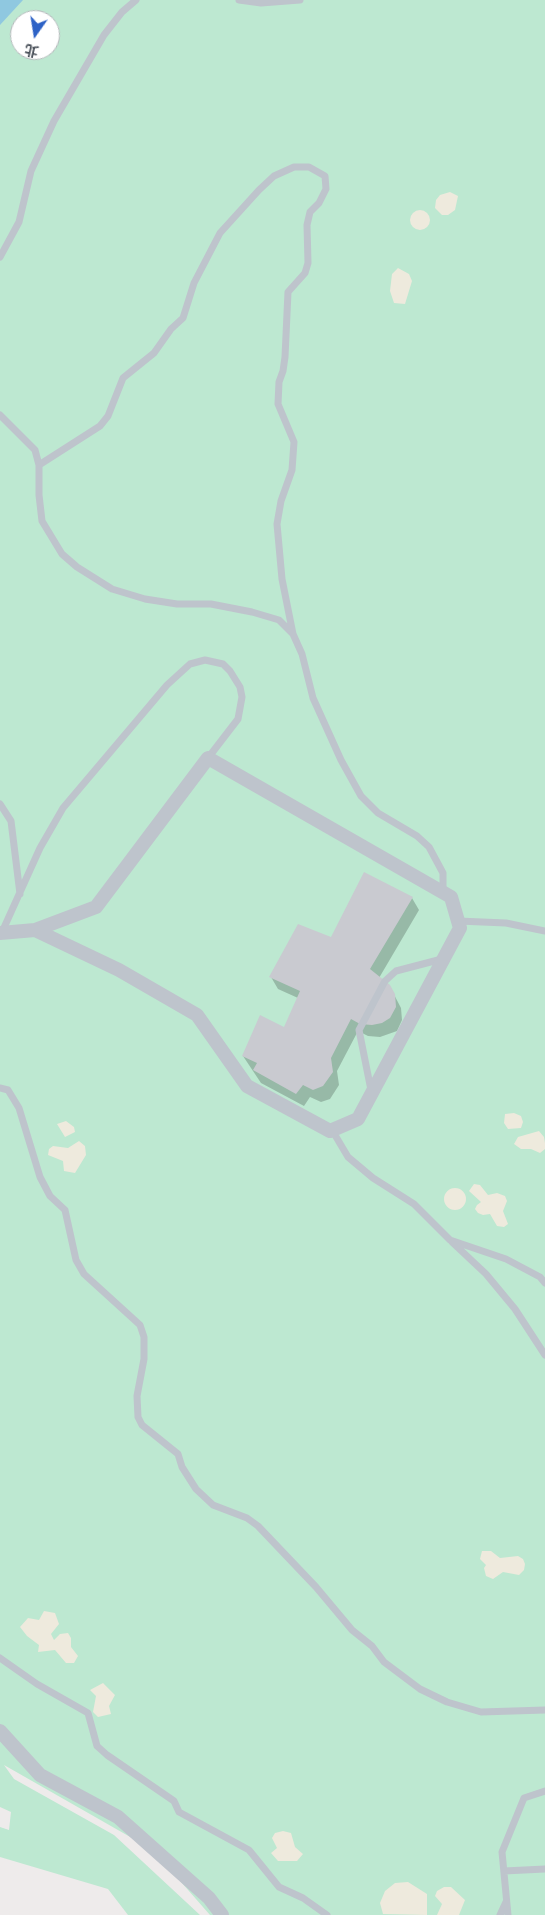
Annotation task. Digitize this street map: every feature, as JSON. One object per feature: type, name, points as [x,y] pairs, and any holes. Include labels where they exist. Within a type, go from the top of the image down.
[{"type":"street","points":[[1,933],[35,930],[96,907],[208,758],[451,897],[460,928],[358,1119],[332,1130],[247,1086],[197,1015],[119,970],[35,930]]},
{"type":"street","points":[[0,1731],[40,1775],[118,1817],[209,1898],[222,1915]]},
{"type":"lane","points":[[0,257],[19,222],[31,171],[54,121],[104,35],[122,12],[136,0]]},
{"type":"lane","points":[[239,0],[261,3],[300,0]]},
{"type":"lane","points":[[39,465],[100,426],[108,416],[123,378],[154,353],[171,329],[183,318],[194,283],[220,233],[259,190],[274,176],[294,167],[309,167],[325,176],[326,189],[319,203],[310,212],[307,225],[308,263],[305,273],[288,292],[284,364],[278,382],[278,404],[294,442],[292,470],[280,501],[277,524],[282,579],[293,634],[302,654],[312,698],[341,760],[361,796],[378,813],[417,836],[429,847],[443,873],[443,892]]},
{"type":"lane","points":[[0,415],[35,450],[39,465],[39,495],[42,521],[62,554],[78,567],[112,589],[145,599],[177,604],[211,604],[252,612],[279,620],[293,634]]},
{"type":"lane","points":[[1,933],[40,848],[68,801],[167,685],[190,664],[205,660],[223,664],[230,671],[240,687],[242,697],[238,720],[208,758]]},
{"type":"lane","points":[[0,804],[11,821],[20,894]]},
{"type":"lane","points":[[458,921],[506,923],[545,931]]},
{"type":"lane","points":[[372,1093],[359,1030],[385,981],[396,971],[444,958]]},
{"type":"lane","points":[[0,1088],[8,1090],[19,1108],[40,1177],[50,1196],[65,1210],[76,1260],[84,1274],[140,1325],[144,1337],[144,1359],[137,1396],[138,1417],[142,1425],[178,1454],[182,1467],[196,1489],[213,1505],[247,1518],[258,1526],[316,1587],[352,1630],[372,1646],[384,1662],[420,1689],[447,1702],[481,1712],[545,1710]]},
{"type":"lane","points":[[332,1130],[348,1157],[373,1178],[414,1204],[486,1274],[515,1309],[545,1355]]},
{"type":"lane","points":[[450,1240],[506,1258],[540,1277],[545,1283]]},
{"type":"lane","points":[[0,1658],[37,1684],[88,1713],[97,1746],[107,1755],[174,1800],[178,1812],[249,1850],[278,1887],[302,1898],[327,1915]]},
{"type":"lane","points":[[508,1915],[502,1852],[524,1798],[545,1791]]},
{"type":"lane","points":[[504,1872],[545,1869]]},
{"type":"lane","points":[[500,1915],[506,1902]]},
{"type":"green space","points":[[0,0],[545,0],[545,1915],[210,1915],[153,1850],[4,1765],[14,1779],[114,1835],[200,1915],[128,1915],[108,1889],[0,1857],[0,1827],[9,1830],[11,1812],[0,1807]]},
{"type":"sand","points":[[450,192],[458,196],[455,210],[448,215],[442,215],[435,208],[436,200],[440,195]]},
{"type":"sand","points":[[420,210],[427,213],[430,220],[427,227],[420,230],[413,227],[410,220],[413,213]]},
{"type":"sand","points":[[398,268],[409,274],[412,281],[405,304],[394,303],[390,291],[392,274]]},
{"type":"sand","points":[[514,1113],[521,1116],[523,1122],[521,1128],[508,1129],[504,1123],[505,1114]]},
{"type":"sand","points":[[66,1121],[74,1127],[75,1132],[65,1137],[57,1124]]},
{"type":"sand","points":[[539,1131],[544,1137],[545,1143],[545,1149],[540,1153],[531,1149],[521,1149],[514,1144],[518,1137]]},
{"type":"sand","points":[[79,1141],[85,1146],[86,1155],[75,1173],[64,1171],[63,1161],[48,1155],[49,1149],[53,1146],[68,1148]]},
{"type":"sand","points":[[474,1184],[480,1185],[488,1195],[497,1193],[505,1196],[507,1201],[503,1211],[508,1224],[504,1227],[497,1226],[490,1214],[483,1215],[478,1213],[475,1209],[481,1202],[469,1191]]},
{"type":"sand","points":[[455,1188],[463,1191],[466,1199],[463,1207],[455,1210],[447,1207],[444,1199],[447,1191]]},
{"type":"sand","points":[[482,1551],[491,1551],[500,1558],[518,1556],[523,1559],[525,1564],[524,1570],[519,1575],[503,1572],[493,1579],[486,1576],[484,1568],[486,1565],[480,1559]]},
{"type":"sand","points":[[44,1611],[55,1613],[59,1624],[51,1634],[54,1640],[60,1634],[68,1633],[71,1638],[71,1647],[78,1656],[74,1663],[66,1663],[55,1650],[38,1652],[39,1645],[27,1636],[20,1627],[28,1618],[39,1620]]},
{"type":"sand","points":[[103,1683],[115,1695],[109,1706],[111,1714],[98,1717],[93,1712],[96,1696],[90,1690]]},
{"type":"sand","points":[[283,1831],[291,1833],[295,1847],[303,1854],[297,1861],[278,1861],[271,1853],[277,1848],[272,1838],[275,1833]]},
{"type":"sand","points":[[408,1882],[427,1894],[427,1915],[383,1914],[380,1903],[385,1891],[395,1883]]},
{"type":"sand","points":[[444,1887],[451,1887],[465,1900],[459,1915],[437,1915],[442,1904],[435,1896],[437,1891]]},
{"type":"water","points":[[0,0],[23,0],[14,10],[10,10],[10,14],[0,25]]},
{"type":"building","points":[[364,872],[413,897],[370,969],[390,985],[395,994],[396,1007],[390,1018],[382,1023],[372,1025],[360,1024],[351,1019],[331,1058],[333,1072],[323,1086],[313,1090],[303,1085],[296,1094],[253,1070],[257,1063],[242,1056],[260,1015],[284,1027],[300,991],[269,977],[298,924],[331,937]]}]
